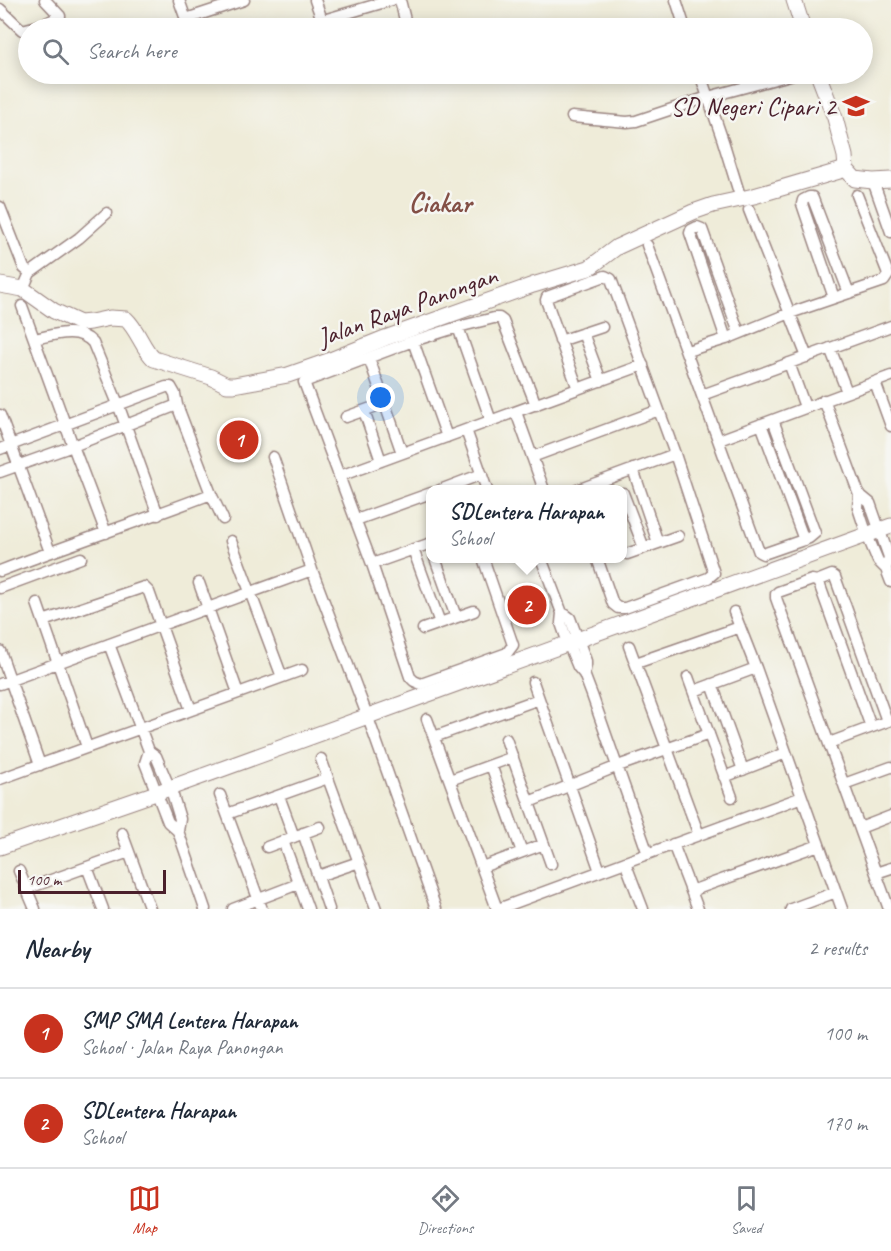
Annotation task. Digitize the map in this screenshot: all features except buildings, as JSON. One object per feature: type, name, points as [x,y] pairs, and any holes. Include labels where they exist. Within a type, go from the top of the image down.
[{"type":"street","points":[[45,0],[60,16],[56,18]]},
{"type":"street","points":[[179,0],[185,18]]},
{"type":"street","points":[[201,18],[244,0]]},
{"type":"street","points":[[315,0],[321,18]]},
{"type":"street","points":[[329,18],[392,0]]},
{"type":"street","points":[[400,0],[404,18]]},
{"type":"street","points":[[676,0],[682,18]]},
{"type":"street","points":[[794,0],[800,18]]},
{"type":"street","points":[[0,9],[18,26]]},
{"type":"street","points":[[703,84],[745,204],[807,357]]},
{"type":"street","points":[[572,117],[636,121],[708,97],[757,84]]},
{"type":"street","points":[[687,351],[884,281],[888,275],[852,181],[835,118],[822,84]]},
{"type":"street","name":"Jalan Raya Panongan","points":[[0,285],[23,289],[54,311],[80,323],[110,318],[126,319],[154,359],[211,377],[227,385],[234,385],[288,375],[406,330],[533,285],[589,268],[618,247],[713,205],[745,204],[832,174],[852,181],[891,180]]},
{"type":"street","points":[[873,181],[891,232]]},
{"type":"street","points":[[834,298],[802,204],[809,197],[813,199],[849,293]]},
{"type":"street","points":[[0,207],[24,268],[30,273]]},
{"type":"street","points":[[23,289],[30,273],[79,238],[107,213]]},
{"type":"street","points":[[726,339],[690,233],[698,227],[702,229],[739,333]]},
{"type":"street","points":[[647,245],[759,552],[763,554],[804,540],[814,535],[815,530],[773,420]]},
{"type":"street","points":[[578,389],[546,298],[605,276],[610,279],[643,365],[714,573],[712,576],[625,608],[618,608],[613,604],[599,563]]},
{"type":"street","points":[[22,306],[106,533]]},
{"type":"street","points":[[485,563],[513,645],[511,650],[421,684],[417,683],[410,676],[372,564],[304,382],[413,341],[458,327],[499,318],[503,321],[536,405]]},
{"type":"street","points":[[702,395],[891,326]]},
{"type":"street","points":[[458,327],[491,421]]},
{"type":"street","points":[[560,341],[602,327]]},
{"type":"street","points":[[34,339],[66,333],[77,334],[93,343],[118,404],[158,515]]},
{"type":"street","points":[[584,333],[601,381]]},
{"type":"street","points":[[413,341],[447,437]]},
{"type":"street","points":[[830,348],[847,392]]},
{"type":"street","points":[[369,358],[402,453]]},
{"type":"street","points":[[789,363],[806,407]]},
{"type":"street","points":[[340,476],[643,365]]},
{"type":"street","points":[[719,440],[891,376]]},
{"type":"street","points":[[875,381],[891,426]]},
{"type":"street","points":[[5,447],[118,404],[171,387],[223,519]]},
{"type":"street","points":[[824,400],[859,494],[870,503],[878,534],[888,552],[886,569]]},
{"type":"street","points":[[346,417],[385,403]]},
{"type":"street","points":[[0,472],[177,405]]},
{"type":"street","points":[[532,457],[659,410]]},
{"type":"street","points":[[364,411],[381,461]]},
{"type":"street","points":[[516,412],[542,485]]},
{"type":"street","points":[[0,415],[5,447],[18,465],[50,552]]},
{"type":"street","points":[[761,424],[804,540]]},
{"type":"street","points":[[466,430],[486,485]]},
{"type":"street","points":[[588,485],[675,454]]},
{"type":"street","points":[[273,457],[436,909]]},
{"type":"street","points":[[633,469],[658,543]]},
{"type":"street","points":[[451,485],[482,474]]},
{"type":"street","points":[[616,475],[620,485]]},
{"type":"street","points":[[0,572],[212,494]]},
{"type":"street","points":[[356,520],[426,495]]},
{"type":"street","points":[[627,504],[644,548]]},
{"type":"street","points":[[878,534],[876,556],[886,569],[891,582]]},
{"type":"street","points":[[0,848],[164,795],[878,534]]},
{"type":"street","points":[[627,554],[678,536]]},
{"type":"street","points":[[231,541],[282,677]]},
{"type":"street","points":[[372,564],[426,545]]},
{"type":"street","points":[[414,549],[440,623]]},
{"type":"street","points":[[0,588],[81,558]]},
{"type":"street","points":[[437,563],[456,617]]},
{"type":"street","points":[[543,563],[562,613],[570,618],[575,646],[581,662],[578,667],[584,674],[648,854]]},
{"type":"street","points":[[5,682],[312,570]]},
{"type":"street","points":[[829,742],[889,721],[836,577],[832,575],[780,590],[776,598],[889,909]]},
{"type":"street","points":[[817,581],[871,727]]},
{"type":"street","points":[[199,583],[238,693]]},
{"type":"street","points":[[43,621],[144,586],[149,592],[191,710]]},
{"type":"street","points":[[37,603],[87,747]]},
{"type":"street","points":[[423,629],[474,611]]},
{"type":"street","points":[[734,612],[842,909]]},
{"type":"street","points":[[636,663],[740,627]]},
{"type":"street","points":[[109,644],[149,751],[156,756],[164,795],[165,815],[168,822],[178,831]]},
{"type":"street","points":[[630,646],[699,835]]},
{"type":"street","points":[[0,651],[5,682],[40,765]]},
{"type":"street","points":[[694,691],[756,669]]},
{"type":"street","points":[[0,779],[302,670]]},
{"type":"street","points":[[688,677],[732,797]]},
{"type":"street","points":[[533,682],[600,871]]},
{"type":"street","points":[[712,684],[743,770]]},
{"type":"street","points":[[434,737],[539,699]]},
{"type":"street","points":[[427,719],[497,909],[802,797]]},
{"type":"street","points":[[529,801],[709,734]]},
{"type":"street","points":[[506,739],[552,864]]},
{"type":"street","points":[[724,777],[786,753]]},
{"type":"street","points":[[450,780],[513,757]]},
{"type":"street","points":[[321,759],[376,909]]},
{"type":"street","points":[[491,765],[522,852]]},
{"type":"street","points":[[844,784],[891,767]]},
{"type":"street","points":[[227,814],[328,778]]},
{"type":"street","points":[[164,795],[178,811],[180,819],[178,831],[205,909]]},
{"type":"street","points":[[220,795],[260,904]]},
{"type":"street","points":[[279,796],[293,837],[298,884],[308,909]]},
{"type":"street","points":[[860,828],[891,816]]},
{"type":"street","points":[[267,848],[320,827]]},
{"type":"street","points":[[122,833],[150,909]]},
{"type":"street","points":[[293,837],[318,876],[329,909]]},
{"type":"street","points":[[482,867],[544,844]]},
{"type":"street","points":[[673,844],[698,909]]},
{"type":"street","points":[[691,891],[819,845]]},
{"type":"street","points":[[26,889],[129,852]]},
{"type":"street","points":[[318,876],[359,861]]},
{"type":"street","points":[[625,862],[643,909]]},
{"type":"street","points":[[87,867],[101,908]]},
{"type":"street","points":[[876,873],[891,868]]},
{"type":"street","points":[[19,871],[35,909]]},
{"type":"street","points":[[233,909],[260,904],[298,884]]},
{"type":"street","points":[[793,909],[836,892]]},
{"type":"place","name":"SD Negeri Cipari 2","points":[[856,106]]},
{"type":"place","name":"SMP SMA Lentera Harapan","points":[[239,440]]},
{"type":"place","name":"SDLentera Harapan","points":[[527,605]]},
{"type":"district","name":"Ciakar","points":[[440,202]]}]
